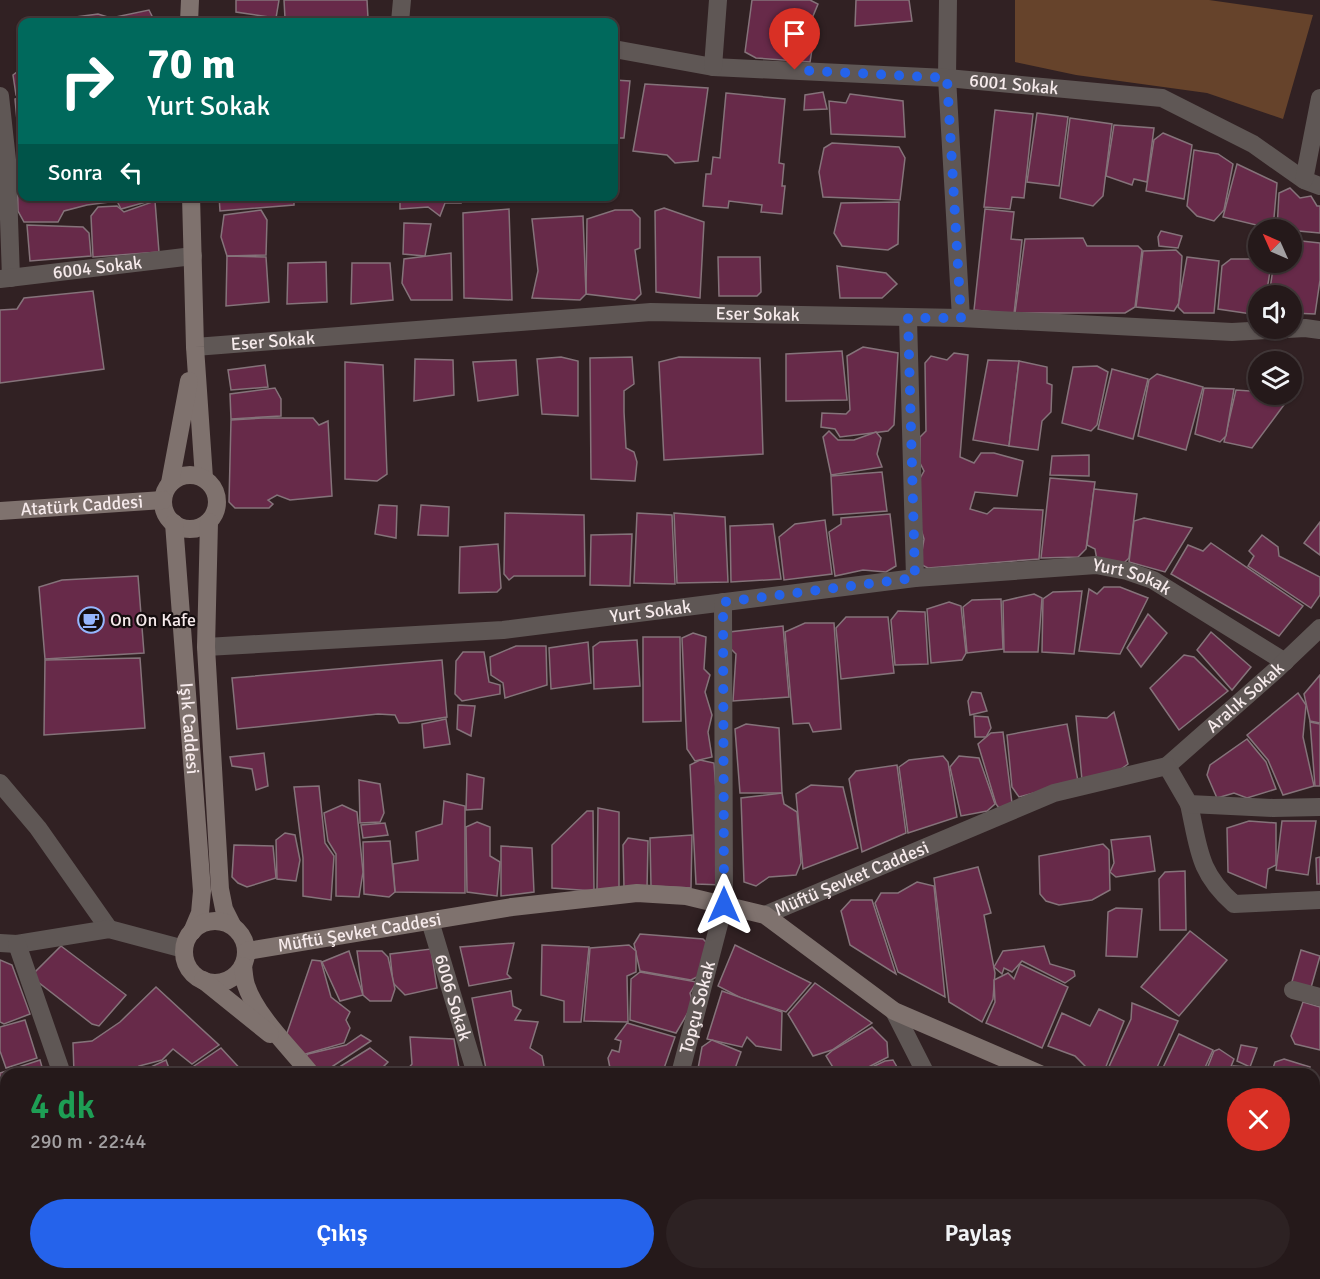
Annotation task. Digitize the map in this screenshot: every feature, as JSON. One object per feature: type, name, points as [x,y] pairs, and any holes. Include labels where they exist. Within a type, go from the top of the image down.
[{"type":"main road","points":[[189,18],[190,0]]},
{"type":"main road","name":"Işık Caddesi","points":[[191,201],[195,347],[204,478],[211,484],[218,499],[214,515],[209,522],[206,647],[220,889],[224,909],[232,925]]},
{"type":"main road","name":"Işık Caddesi","points":[[192,932],[200,913],[202,891],[174,524],[164,509],[195,347]]},
{"type":"main road","points":[[167,492],[186,475],[204,478]]},
{"type":"main road","name":"Atatürk Caddesi","points":[[0,511],[167,492]]},
{"type":"main road","points":[[174,524],[192,529],[209,522]]},
{"type":"main road","name":"Müftü Şevket Caddesi","points":[[202,980],[212,983],[231,979],[245,959],[430,921],[512,908],[637,893],[686,896],[765,915]]},
{"type":"main road","points":[[765,915],[894,1011],[1026,1068]]},
{"type":"main road","points":[[293,1052],[188,968],[184,949],[192,932],[199,925],[214,920],[232,925],[240,932],[245,941],[246,985],[252,999],[306,1068]]},
{"type":"street","points":[[400,18],[402,0]]},
{"type":"street","points":[[713,67],[718,0]]},
{"type":"street","points":[[948,0],[947,78],[961,318]]},
{"type":"street","name":"6001 Sokak","points":[[618,50],[713,67],[947,78],[1162,98],[1252,144],[1312,183]]},
{"type":"street","points":[[0,96],[7,160],[5,279]]},
{"type":"street","points":[[1312,183],[1320,98]]},
{"type":"street","name":"6004 Sokak","points":[[5,279],[193,256]]},
{"type":"street","name":"Eser Sokak","points":[[195,347],[651,312],[961,318],[1232,332],[1305,328],[1320,330]]},
{"type":"street","points":[[908,318],[915,578]]},
{"type":"street","name":"Yurt Sokak","points":[[206,647],[503,630],[915,578],[1096,565],[1127,571],[1154,580],[1285,662]]},
{"type":"street","name":"Topçu Sokak","points":[[682,1068],[724,905],[723,602]]},
{"type":"street","name":"Aralık Sokak","points":[[1167,766],[1285,662],[1320,628]]},
{"type":"street","points":[[1167,766],[1189,804],[1203,866],[1217,890],[1234,904],[1320,900]]},
{"type":"street","name":"Müftü Şevket Caddesi","points":[[765,915],[1054,794],[1167,766]]},
{"type":"street","points":[[0,783],[38,828],[110,929]]},
{"type":"street","points":[[1189,804],[1274,808],[1320,807]]},
{"type":"street","name":"6006 Sokak","points":[[430,921],[474,1068]]},
{"type":"street","points":[[59,1068],[6,944],[110,929],[184,949]]},
{"type":"street","points":[[1293,990],[1320,997]]},
{"type":"street","points":[[894,1011],[923,1068]]},
{"type":"shaded area","points":[[1015,0],[1209,0],[1313,15],[1283,119],[1207,93],[1076,75],[1015,62]]},
{"type":"building","points":[[236,0],[279,0],[276,18],[236,12]]},
{"type":"building","points":[[284,0],[367,0],[368,18],[285,18]]},
{"type":"building","points":[[752,0],[810,0],[818,4],[806,33],[814,37],[810,62],[756,58],[745,52]]},
{"type":"building","points":[[856,0],[909,0],[912,21],[855,26]]},
{"type":"building","points":[[149,10],[153,18],[111,18]]},
{"type":"building","points":[[98,14],[111,18],[68,18]]},
{"type":"building","points":[[18,71],[18,95],[16,95],[13,75]]},
{"type":"building","points":[[618,80],[630,81],[624,138],[618,138]]},
{"type":"building","points":[[645,84],[708,88],[698,161],[675,163],[667,155],[633,151]]},
{"type":"building","points":[[823,92],[827,109],[804,110],[805,95]]},
{"type":"building","points":[[726,93],[785,99],[779,163],[784,164],[782,186],[785,186],[782,214],[761,212],[762,205],[729,201],[728,208],[703,206],[706,174],[711,174],[713,157],[720,158]]},
{"type":"building","points":[[850,94],[903,101],[905,137],[831,134],[829,101],[846,103]]},
{"type":"building","points":[[18,98],[18,131],[15,99]]},
{"type":"building","points":[[995,110],[1033,114],[1024,198],[1012,197],[1010,209],[984,207]]},
{"type":"building","points":[[1037,113],[1068,117],[1059,186],[1027,182]]},
{"type":"building","points":[[1070,118],[1112,124],[1103,196],[1093,206],[1060,198]]},
{"type":"building","points":[[1114,125],[1154,128],[1147,182],[1134,179],[1132,185],[1106,176]]},
{"type":"building","points":[[1163,133],[1192,145],[1184,199],[1146,191],[1154,140]]},
{"type":"building","points":[[17,134],[18,134],[17,160]]},
{"type":"building","points":[[832,143],[899,147],[905,158],[900,200],[823,197],[819,172],[824,148]]},
{"type":"building","points":[[1194,150],[1218,154],[1233,164],[1224,210],[1214,221],[1197,216],[1187,206]]},
{"type":"building","points":[[17,164],[18,201],[117,201],[64,211],[58,222],[24,222],[18,211]]},
{"type":"building","points":[[1237,164],[1277,183],[1274,219],[1248,219],[1248,223],[1223,217]]},
{"type":"building","points":[[1290,188],[1300,198],[1311,196],[1317,206],[1320,206],[1320,233],[1302,231],[1302,219],[1278,219],[1279,193]]},
{"type":"building","points":[[117,201],[150,201],[121,209]]},
{"type":"building","points":[[155,201],[159,252],[93,257],[91,216],[98,207],[117,206],[124,212]]},
{"type":"building","points":[[219,201],[294,201],[294,205],[220,211]]},
{"type":"building","points":[[400,201],[461,201],[461,203],[445,203],[440,216],[428,207],[400,209]]},
{"type":"building","points":[[899,202],[898,244],[888,250],[842,246],[834,233],[841,203]]},
{"type":"building","points":[[664,208],[704,222],[700,298],[656,292],[655,211]]},
{"type":"building","points":[[509,209],[512,300],[464,298],[463,213]]},
{"type":"building","points":[[985,209],[1014,212],[1011,239],[1022,240],[1014,314],[974,310]]},
{"type":"building","points":[[261,210],[267,220],[266,255],[227,256],[221,237],[224,215]]},
{"type":"building","points":[[615,210],[632,210],[640,218],[640,248],[635,250],[641,294],[635,300],[586,294],[587,219]]},
{"type":"building","points":[[583,216],[586,294],[580,300],[532,298],[538,271],[532,219]]},
{"type":"building","points":[[404,223],[431,224],[425,256],[403,254]]},
{"type":"building","points":[[27,225],[83,227],[89,233],[91,256],[30,261]]},
{"type":"building","points":[[1161,231],[1182,236],[1178,248],[1159,246],[1158,237]]},
{"type":"building","points":[[1083,238],[1087,246],[1138,246],[1142,250],[1135,307],[1125,313],[1015,313],[1025,239]]},
{"type":"building","points":[[1302,241],[1320,243],[1320,280],[1315,314],[1302,313],[1302,285],[1271,285],[1272,273],[1302,273]]},
{"type":"building","points":[[1176,250],[1182,256],[1179,303],[1174,311],[1136,307],[1143,251]]},
{"type":"building","points":[[451,253],[452,300],[411,300],[402,283],[404,259]]},
{"type":"building","points":[[227,256],[266,257],[269,302],[226,306]]},
{"type":"building","points":[[718,257],[760,257],[761,292],[757,296],[719,296]]},
{"type":"building","points":[[1187,257],[1219,261],[1214,313],[1184,313],[1178,307]]},
{"type":"building","points":[[1231,259],[1248,259],[1248,273],[1270,273],[1268,285],[1248,285],[1248,314],[1218,309],[1222,266]]},
{"type":"building","points":[[326,262],[327,302],[287,304],[288,263]]},
{"type":"building","points":[[352,263],[390,263],[393,300],[351,304]]},
{"type":"building","points":[[837,266],[886,273],[897,284],[882,298],[840,298]]},
{"type":"building","points":[[93,291],[104,369],[0,383],[0,310],[17,309],[24,298]]},
{"type":"building","points":[[863,347],[898,353],[894,425],[888,431],[840,437],[835,429],[821,427],[822,413],[846,414],[850,410],[847,356]]},
{"type":"building","points":[[842,351],[847,400],[786,401],[786,354]]},
{"type":"building","points":[[954,353],[968,355],[960,457],[974,463],[981,453],[994,453],[1023,461],[1017,496],[975,492],[970,509],[987,514],[994,508],[1043,510],[1039,559],[928,568],[920,564],[924,539],[918,519],[918,482],[924,471],[920,463],[920,437],[926,431],[925,363],[931,356],[947,360]]},
{"type":"building","points":[[561,357],[578,361],[578,416],[542,414],[537,359]]},
{"type":"building","points":[[632,357],[634,384],[624,391],[624,412],[626,448],[634,452],[637,462],[635,481],[591,479],[590,358]]},
{"type":"building","points":[[679,357],[760,358],[763,454],[664,460],[659,362]]},
{"type":"building","points":[[415,359],[453,360],[454,395],[414,401]]},
{"type":"building","points":[[516,360],[518,395],[478,401],[473,362]]},
{"type":"building","points":[[988,360],[1019,361],[1009,446],[973,440]]},
{"type":"building","points":[[1019,361],[1047,367],[1047,383],[1052,385],[1051,412],[1042,421],[1038,450],[1009,446]]},
{"type":"building","points":[[345,362],[383,365],[387,474],[377,481],[345,479]]},
{"type":"building","points":[[265,365],[268,387],[231,390],[228,370]]},
{"type":"building","points":[[1097,366],[1108,372],[1097,425],[1091,431],[1062,423],[1073,367]]},
{"type":"building","points":[[1112,369],[1148,379],[1133,439],[1098,429]]},
{"type":"building","points":[[1157,374],[1203,387],[1186,450],[1138,436],[1149,380]]},
{"type":"building","points":[[275,388],[281,399],[281,416],[231,419],[230,394]]},
{"type":"building","points":[[1204,388],[1234,389],[1226,436],[1220,442],[1195,434]]},
{"type":"building","points":[[1236,390],[1248,391],[1248,405],[1284,405],[1252,448],[1224,442]]},
{"type":"building","points":[[313,418],[319,425],[328,421],[332,496],[290,500],[277,495],[268,500],[273,504],[269,508],[235,508],[229,502],[231,420]]},
{"type":"building","points":[[829,431],[838,440],[854,440],[876,432],[881,438],[877,454],[882,467],[831,475],[823,437]]},
{"type":"building","points":[[1089,455],[1089,476],[1050,475],[1052,456]]},
{"type":"building","points":[[882,472],[887,511],[833,515],[831,476]]},
{"type":"building","points":[[1050,478],[1095,482],[1086,549],[1078,557],[1041,558]]},
{"type":"building","points":[[1094,489],[1137,494],[1129,558],[1123,564],[1097,560],[1095,549],[1087,545]]},
{"type":"building","points":[[379,505],[397,506],[396,538],[375,534]]},
{"type":"building","points":[[421,505],[449,507],[448,536],[418,535]]},
{"type":"building","points":[[505,513],[584,515],[585,576],[514,576],[509,580],[504,574]]},
{"type":"building","points":[[637,513],[672,515],[675,584],[634,583]]},
{"type":"building","points":[[674,513],[725,517],[728,582],[677,583]]},
{"type":"building","points":[[890,514],[896,566],[886,572],[863,570],[835,576],[829,532],[841,524],[841,518]]},
{"type":"building","points":[[1144,518],[1192,528],[1165,572],[1129,562],[1134,521]]},
{"type":"building","points":[[825,520],[832,574],[784,580],[779,537],[795,524]]},
{"type":"building","points":[[1320,522],[1320,555],[1304,543]]},
{"type":"building","points":[[773,524],[781,579],[731,582],[730,526]]},
{"type":"building","points":[[632,534],[630,586],[590,585],[591,535]]},
{"type":"building","points":[[1262,535],[1278,547],[1279,556],[1320,577],[1320,595],[1311,608],[1248,566],[1254,556],[1249,551]]},
{"type":"building","points":[[1211,543],[1303,606],[1279,636],[1171,574],[1188,545],[1203,551]]},
{"type":"building","points":[[498,544],[501,588],[497,592],[459,593],[460,547]]},
{"type":"building","name":"On On Kafe","points":[[138,576],[144,653],[45,659],[39,587],[62,580]]},
{"type":"building","points":[[1104,587],[1120,587],[1148,598],[1120,654],[1079,651],[1089,589],[1097,594]]},
{"type":"building","points":[[1082,591],[1074,654],[1042,652],[1043,599],[1053,592]]},
{"type":"building","points":[[1034,594],[1042,598],[1038,652],[1004,652],[1003,601]]},
{"type":"building","points":[[1001,599],[1003,649],[967,653],[963,607],[972,600]]},
{"type":"building","points":[[949,602],[961,606],[966,653],[962,660],[931,663],[927,609]]},
{"type":"building","points":[[898,611],[925,612],[928,664],[895,665],[891,620]]},
{"type":"building","points":[[1148,614],[1167,633],[1141,667],[1127,648]]},
{"type":"building","points":[[846,617],[888,617],[894,673],[841,679],[836,628]]},
{"type":"building","points":[[805,623],[834,623],[841,729],[813,732],[809,723],[793,724],[785,632]]},
{"type":"building","points":[[783,626],[789,697],[733,701],[736,654],[730,648],[729,632]]},
{"type":"building","points":[[1211,632],[1251,667],[1232,690],[1197,650]]},
{"type":"building","points":[[693,633],[706,637],[704,669],[710,675],[705,692],[712,715],[708,732],[712,757],[695,761],[687,749],[682,638]]},
{"type":"building","points":[[643,637],[680,637],[681,721],[643,722]]},
{"type":"building","points":[[637,640],[640,686],[594,689],[593,647],[600,642]]},
{"type":"building","points":[[588,642],[591,683],[551,689],[549,648]]},
{"type":"building","points":[[516,646],[546,646],[547,685],[505,698],[503,683],[491,675],[490,657]]},
{"type":"building","points":[[463,652],[484,652],[489,682],[500,685],[500,694],[462,701],[455,694],[456,661]]},
{"type":"building","points":[[1184,655],[1194,657],[1228,691],[1179,730],[1150,688]]},
{"type":"building","points":[[140,658],[145,728],[44,735],[45,660]]},
{"type":"building","points":[[442,660],[447,717],[399,723],[395,715],[378,714],[237,729],[232,678]]},
{"type":"building","points":[[1320,675],[1320,723],[1310,721],[1304,694]]},
{"type":"building","points":[[972,692],[981,693],[987,711],[970,715],[968,701]]},
{"type":"building","points":[[1298,693],[1306,705],[1303,737],[1314,786],[1283,795],[1268,760],[1247,735]]},
{"type":"building","points":[[458,705],[475,706],[471,736],[457,729]]},
{"type":"building","points":[[1114,712],[1128,764],[1114,774],[1082,780],[1076,716],[1107,718]]},
{"type":"building","points":[[974,716],[988,717],[991,728],[986,737],[975,737]]},
{"type":"building","points":[[446,719],[450,744],[424,748],[422,724]]},
{"type":"building","points":[[1310,722],[1320,724],[1320,786],[1315,786]]},
{"type":"building","points":[[746,724],[779,728],[782,793],[740,793],[735,729]]},
{"type":"building","points":[[1067,724],[1078,781],[1019,797],[1012,787],[1007,735]]},
{"type":"building","points":[[1003,732],[1012,803],[999,808],[978,744],[991,733]]},
{"type":"building","points":[[1247,739],[1266,762],[1276,789],[1247,798],[1234,793],[1217,798],[1207,775],[1210,765]]},
{"type":"building","points":[[264,753],[268,786],[256,790],[252,769],[232,766],[230,757]]},
{"type":"building","points":[[943,756],[948,762],[957,817],[908,833],[899,767],[909,760]]},
{"type":"building","points":[[959,756],[979,758],[995,804],[987,811],[961,816],[950,767]]},
{"type":"building","points":[[700,760],[714,763],[723,885],[696,884],[690,765]]},
{"type":"building","points":[[897,765],[906,833],[862,852],[849,779],[856,771]]},
{"type":"building","points":[[467,774],[484,778],[482,809],[466,810]]},
{"type":"building","points":[[359,780],[380,784],[384,813],[380,822],[360,823]]},
{"type":"building","points":[[811,785],[843,787],[858,848],[803,869],[796,794]]},
{"type":"building","points":[[319,786],[325,843],[334,856],[331,900],[303,896],[303,858],[294,787]]},
{"type":"building","points":[[782,793],[784,804],[797,812],[801,863],[796,875],[769,877],[756,886],[744,882],[741,798]]},
{"type":"building","points":[[444,801],[465,806],[465,893],[395,892],[393,864],[418,860],[416,832],[442,824]]},
{"type":"building","points":[[342,805],[357,812],[363,872],[359,897],[336,896],[336,854],[328,841],[324,813]]},
{"type":"building","points":[[598,808],[619,812],[619,892],[597,890]]},
{"type":"building","points":[[587,811],[593,811],[594,891],[552,888],[552,845]]},
{"type":"building","points":[[1249,821],[1276,823],[1276,865],[1268,869],[1266,888],[1228,872],[1227,828]]},
{"type":"building","points":[[1282,821],[1316,821],[1308,875],[1276,870]]},
{"type":"building","points":[[477,822],[490,827],[490,856],[500,862],[497,896],[467,892],[466,827]]},
{"type":"building","points":[[385,823],[388,835],[363,838],[361,825]]},
{"type":"building","points":[[285,833],[295,835],[300,860],[296,881],[277,879],[276,840]]},
{"type":"building","points":[[692,835],[691,888],[651,886],[650,838]]},
{"type":"building","points":[[1150,836],[1155,871],[1116,877],[1110,872],[1114,863],[1111,840]]},
{"type":"building","points":[[628,838],[648,841],[647,889],[624,888],[623,845]]},
{"type":"building","points":[[390,841],[395,892],[389,897],[364,894],[363,842]]},
{"type":"building","points":[[1103,844],[1109,850],[1110,890],[1092,900],[1059,905],[1046,901],[1040,894],[1039,856]]},
{"type":"building","points":[[234,845],[273,846],[276,878],[247,887],[238,883],[232,877]]},
{"type":"building","points":[[501,846],[532,848],[534,892],[501,896]]},
{"type":"building","points":[[1320,857],[1320,884],[1317,884],[1316,858]]},
{"type":"building","points":[[978,867],[991,913],[984,915],[995,973],[993,999],[982,1022],[949,1002],[934,878]]},
{"type":"building","points":[[1185,871],[1186,930],[1160,930],[1159,879],[1165,872]]},
{"type":"building","points":[[917,882],[934,886],[945,997],[898,972],[875,903],[881,893],[898,893]]},
{"type":"building","points":[[851,900],[872,900],[896,974],[850,945],[841,911]]},
{"type":"building","points":[[1116,908],[1142,909],[1137,957],[1106,956],[1108,912]]},
{"type":"building","points":[[1190,931],[1227,960],[1179,1016],[1141,987]]},
{"type":"building","points":[[640,934],[703,939],[711,947],[699,976],[691,980],[640,971],[634,944]]},
{"type":"building","points":[[514,943],[507,974],[511,978],[469,986],[460,947]]},
{"type":"building","points":[[542,945],[589,947],[581,1022],[564,1022],[564,1001],[541,995]]},
{"type":"building","points":[[629,945],[636,951],[636,972],[627,976],[628,1022],[584,1021],[590,948]]},
{"type":"building","points":[[735,945],[811,983],[786,1012],[741,998],[718,986]]},
{"type":"building","points":[[61,946],[126,995],[99,1026],[92,1024],[38,982],[34,973]]},
{"type":"building","points":[[1044,946],[1050,964],[1074,971],[1075,976],[1065,983],[1022,961],[1012,972],[1004,968],[1002,974],[994,967],[1003,951]]},
{"type":"building","points":[[431,949],[437,988],[405,995],[393,983],[390,954]]},
{"type":"building","points":[[1301,950],[1320,956],[1310,991],[1291,985]]},
{"type":"building","points":[[349,951],[363,995],[340,1001],[322,962]]},
{"type":"building","points":[[357,951],[382,951],[388,957],[395,989],[391,1001],[370,1001],[363,995]]},
{"type":"building","points":[[0,960],[12,965],[30,1014],[4,1024],[0,1022]]},
{"type":"building","points":[[312,960],[321,961],[331,997],[350,1012],[346,1020],[350,1028],[344,1043],[302,1055],[285,1039]]},
{"type":"building","points":[[1020,964],[1068,987],[1042,1048],[986,1023],[995,1002],[994,980],[1008,973],[1014,979]]},
{"type":"building","points":[[640,972],[697,982],[690,993],[693,1004],[676,1033],[630,1020],[631,979]]},
{"type":"building","points":[[815,983],[872,1023],[832,1050],[813,1056],[788,1014]]},
{"type":"building","points":[[156,987],[219,1045],[192,1064],[173,1049],[162,1060],[139,1066],[140,1068],[74,1068],[73,1043],[92,1041],[120,1022]]},
{"type":"building","points":[[511,991],[513,1006],[521,1010],[515,1020],[538,1022],[530,1048],[542,1056],[542,1068],[486,1068],[472,998]]},
{"type":"building","points":[[722,991],[782,1012],[781,1050],[756,1046],[747,1037],[742,1047],[707,1039]]},
{"type":"building","points":[[1303,1002],[1320,1007],[1320,1050],[1295,1044],[1291,1036]]},
{"type":"building","points":[[1132,1003],[1178,1021],[1157,1068],[1108,1068],[1131,1019]]},
{"type":"building","points":[[1099,1009],[1124,1021],[1105,1068],[1086,1067],[1075,1056],[1048,1046],[1062,1013],[1090,1026]]},
{"type":"building","points":[[25,1020],[37,1058],[6,1068],[0,1051],[0,1027]]},
{"type":"building","points":[[627,1023],[675,1037],[664,1068],[610,1068],[608,1058],[612,1050],[619,1052],[621,1041],[615,1039]]},
{"type":"building","points":[[872,1027],[887,1042],[888,1057],[867,1068],[833,1068],[826,1056]]},
{"type":"building","points":[[1179,1034],[1213,1050],[1205,1068],[1163,1068]]},
{"type":"building","points":[[361,1035],[371,1041],[330,1068],[315,1068],[304,1058],[308,1054],[346,1045]]},
{"type":"building","points":[[410,1037],[454,1039],[459,1068],[409,1068],[412,1064]]},
{"type":"building","points":[[712,1040],[741,1052],[735,1068],[698,1068],[702,1047]]},
{"type":"building","points":[[1241,1045],[1257,1048],[1250,1067],[1237,1061]]},
{"type":"building","points":[[221,1048],[239,1068],[196,1068],[194,1066]]},
{"type":"building","points":[[370,1048],[388,1062],[382,1068],[338,1068]]},
{"type":"building","points":[[1219,1049],[1234,1059],[1230,1068],[1207,1068],[1214,1051]]},
{"type":"building","points":[[1284,1059],[1310,1067],[1273,1068],[1275,1062]]},
{"type":"building","points":[[40,1060],[42,1068],[15,1068]]},
{"type":"building","points":[[166,1060],[169,1068],[148,1068]]},
{"type":"building","points":[[893,1060],[898,1068],[870,1068]]},
{"type":"building","points":[[1233,1066],[1251,1068],[1232,1068]]},
{"type":"place","name":"On On Kafe","points":[[91,620]]},
{"type":"route","points":[[724,905],[723,602],[915,578],[908,318],[961,318],[947,78],[795,70]]}]
